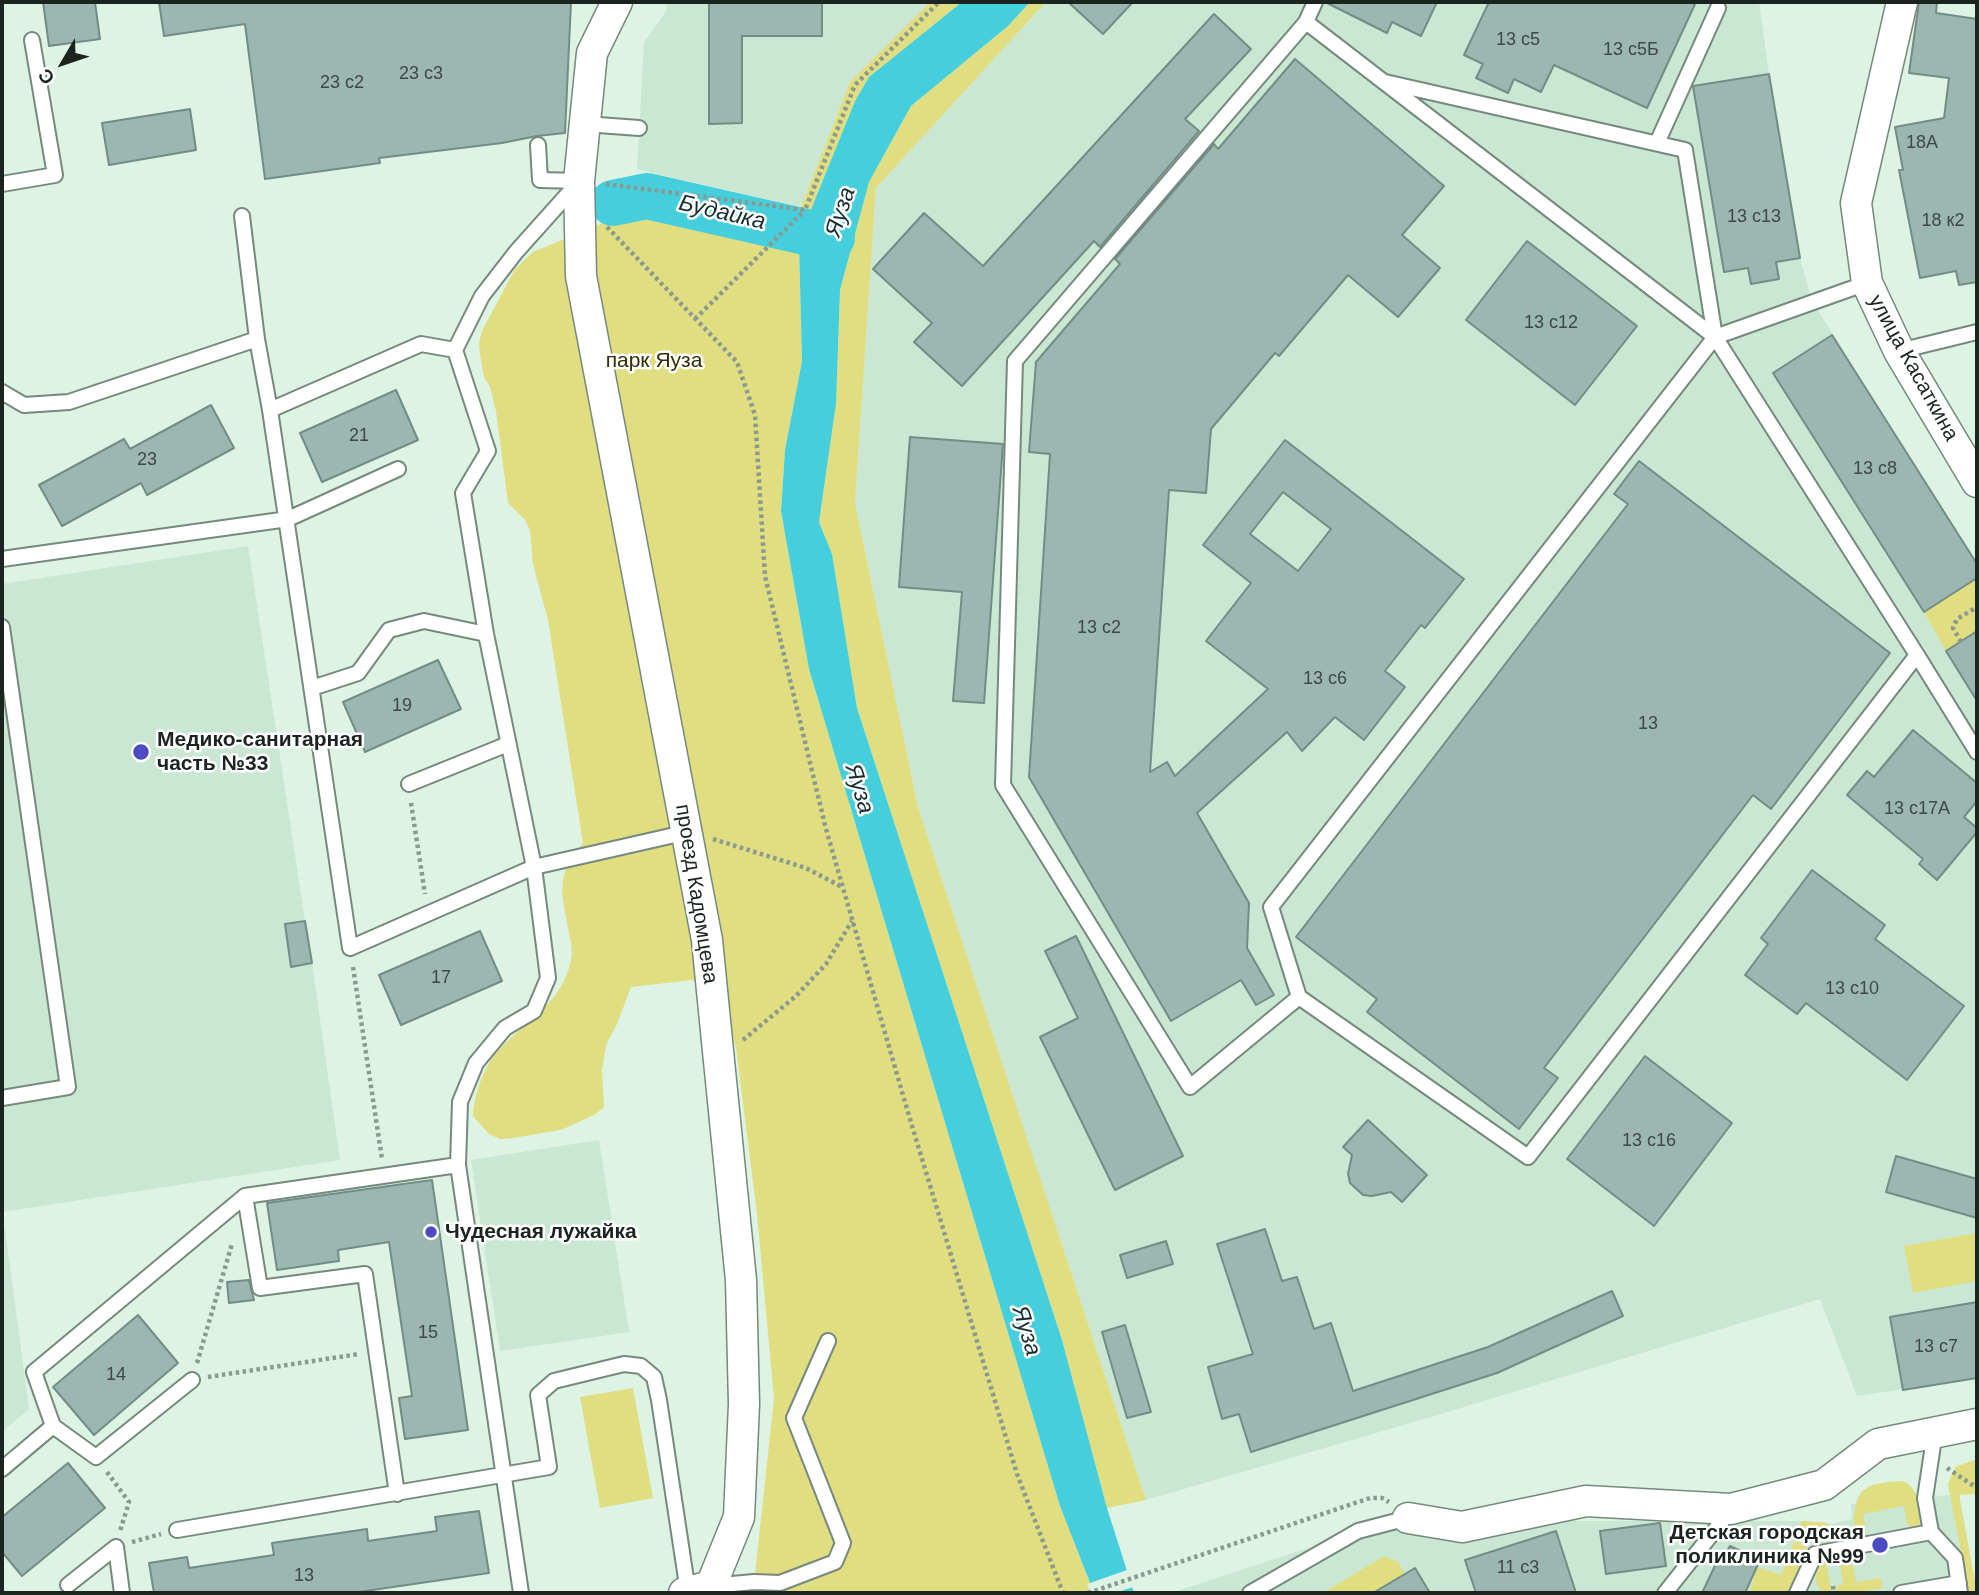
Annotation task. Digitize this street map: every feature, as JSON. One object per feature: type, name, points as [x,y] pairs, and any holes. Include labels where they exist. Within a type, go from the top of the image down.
[{"type":"street","name":"проезд Кадомцева","points":[[618,2],[592,53],[579,189],[581,276],[707,940],[741,1280],[744,1404],[739,1517],[699,1591]]},
{"type":"street","name":"улица Касаткина","points":[[1902,2],[1856,203],[1867,283],[1899,351],[1977,482]]},
{"type":"street","points":[[1408,1518],[1462,1527],[1586,1501],[1731,1510],[1824,1485],[1878,1444],[1977,1424]]},
{"type":"lane","points":[[1299,997],[1190,1087],[1003,785],[1015,361],[1306,22],[1315,2]]},
{"type":"lane","points":[[1657,143],[1718,8]]},
{"type":"lane","points":[[1306,22],[1716,337],[1977,752]]},
{"type":"lane","points":[[2,184],[54,175],[32,40]]},
{"type":"lane","points":[[1385,82],[1685,150],[1716,337]]},
{"type":"lane","points":[[585,124],[639,128]]},
{"type":"lane","points":[[538,145],[540,180],[579,189]]},
{"type":"lane","points":[[521,1593],[458,1166],[460,1102],[475,1063],[505,1028],[534,1011],[548,978],[534,867],[486,634],[463,493],[488,451],[455,350],[482,296],[516,252],[579,189]]},
{"type":"lane","points":[[243,216],[257,339],[288,519],[350,948],[534,867],[688,832]]},
{"type":"lane","points":[[1867,283],[1716,337],[1271,907],[1299,997],[1528,1157],[1917,655]]},
{"type":"lane","points":[[1899,351],[1977,332]]},
{"type":"lane","points":[[2,392],[24,405],[69,402],[257,339]]},
{"type":"lane","points":[[270,410],[421,344],[455,350]]},
{"type":"lane","points":[[2,559],[288,519],[398,469]]},
{"type":"lane","points":[[312,688],[358,673],[389,630],[424,621],[486,634]]},
{"type":"lane","points":[[2,627],[68,1087],[2,1098]]},
{"type":"lane","points":[[408,785],[508,744]]},
{"type":"lane","points":[[192,1380],[96,1457],[53,1426],[34,1372],[246,1196],[458,1166]]},
{"type":"lane","points":[[246,1196],[260,1288],[365,1274],[397,1494]]},
{"type":"lane","points":[[177,1530],[549,1467],[538,1395],[554,1381],[624,1364],[641,1366],[654,1377],[699,1591],[754,1582],[780,1583],[835,1562],[843,1543],[794,1419],[828,1341]]},
{"type":"lane","points":[[2,1468],[53,1426]]},
{"type":"lane","points":[[1901,1593],[1960,1588],[1955,1558],[1931,1532],[1924,1498],[1935,1433]]},
{"type":"lane","points":[[1665,1593],[1731,1510]]},
{"type":"lane","points":[[1250,1593],[1358,1531],[1408,1518]]},
{"type":"lane","points":[[1797,1593],[1815,1554],[1931,1532]]},
{"type":"lane","points":[[68,1585],[116,1547]]},
{"type":"lane","points":[[116,1547],[122,1593]]},
{"type":"path","points":[[695,319],[805,211],[855,85],[939,2]]},
{"type":"path","points":[[579,189],[805,211]]},
{"type":"path","points":[[579,189],[737,362],[755,415],[765,576],[826,829],[1017,1474],[1063,1593]]},
{"type":"path","points":[[1961,642],[1952,628],[1957,619],[1977,607]]},
{"type":"path","points":[[408,785],[428,914]]},
{"type":"path","points":[[688,832],[806,868],[843,887]]},
{"type":"path","points":[[719,1061],[796,996],[826,964],[852,920]]},
{"type":"path","points":[[350,948],[385,1176]]},
{"type":"path","points":[[246,1196],[192,1380],[376,1351]]},
{"type":"path","points":[[96,1457],[129,1502],[116,1547]]},
{"type":"path","points":[[1940,1474],[1943,1465],[1949,1460]]},
{"type":"path","points":[[1943,1465],[1977,1488]]},
{"type":"path","points":[[1088,1593],[1370,1498],[1382,1498],[1399,1507],[1408,1518]]},
{"type":"path","points":[[116,1547],[177,1530]]},
{"type":"path","points":[[1833,1586],[1835,1593]]},
{"type":"shaded area","points":[[666,2],[930,2],[850,82],[801,207],[637,169],[644,42],[667,10]]},
{"type":"shaded area","points":[[1046,2],[1759,2],[1800,258],[1812,301],[1977,564],[1977,1378],[1857,1396],[1820,1299],[1146,1500],[918,807],[855,503],[876,188]]},
{"type":"shaded area","name":"Медико-санитарная часть №33","points":[[248,546],[305,921],[285,924],[291,966],[312,963],[340,1160],[2,1212],[2,584]]},
{"type":"shaded area","points":[[599,1140],[629,1332],[500,1351],[471,1160]]},
{"type":"shaded area","points":[[5,1229],[29,1409],[2,1432],[2,1230]]},
{"type":"shaded area","points":[[1959,1494],[1977,1593],[1171,1593],[1390,1521],[1802,1521],[1832,1524],[1852,1519],[1851,1504]]},
{"type":"green space","points":[[930,2],[962,2],[869,77],[855,101],[810,212],[801,207],[850,82]]},
{"type":"green space","points":[[1030,2],[1046,2],[876,188],[855,503],[918,807],[1146,1500],[1107,1508],[1062,1340],[857,708],[832,554],[819,522],[836,404],[840,290],[869,182],[911,106],[1008,26]]},
{"type":"green space","name":"парк Яуза","points":[[646,205],[799,244],[802,361],[785,450],[781,511],[809,669],[1060,1506],[1094,1593],[753,1593],[774,1398],[757,1214],[736,1048],[722,992],[693,980],[631,987],[606,1045],[602,1070],[604,1107],[594,1115],[561,1130],[500,1139],[489,1134],[473,1116],[480,1082],[488,1065],[498,1051],[551,1000],[567,975],[572,950],[562,886],[568,865],[583,843],[548,620],[533,564],[530,530],[525,520],[508,503],[496,411],[490,387],[484,377],[479,343],[482,331],[515,269],[533,252]]},
{"type":"green space","points":[[1977,578],[1977,631],[1946,651],[1924,612]]},
{"type":"green space","points":[[1977,1233],[1977,1281],[1913,1293],[1904,1246]]},
{"type":"green space","points":[[633,1388],[653,1498],[600,1508],[580,1397]]},
{"type":"green space","points":[[1977,1459],[1977,1494],[1959,1495],[1977,1593],[1969,1593],[1948,1484],[1955,1467]]},
{"type":"green space","points":[[1903,1481],[1909,1484],[1917,1495],[1921,1508],[1918,1528],[1912,1529],[1907,1523],[1904,1506],[1863,1514],[1866,1533],[1858,1533],[1854,1519],[1860,1494],[1871,1486]]},
{"type":"green space","points":[[1802,1521],[1829,1523],[1824,1528],[1811,1532],[1805,1529],[1799,1544],[1807,1547],[1788,1593],[1749,1593],[1757,1567],[1781,1575]]},
{"type":"green space","points":[[1384,1556],[1398,1562],[1405,1574],[1373,1593],[1323,1593]]},
{"type":"green space","points":[[1845,1558],[1852,1561],[1856,1582],[1881,1578],[1883,1588],[1837,1593],[1836,1586],[1843,1584],[1840,1563]]},
{"type":"green space","points":[[1826,1562],[1832,1593],[1823,1593],[1816,1581],[1819,1568]]},
{"type":"water","name":"Яуза","points":[[962,2],[1030,2],[1008,26],[911,106],[869,182],[840,290],[836,404],[819,522],[832,554],[857,708],[1062,1340],[1107,1508],[1134,1593],[1094,1593],[1060,1506],[809,669],[781,511],[785,450],[802,361],[799,244],[810,212],[855,101],[869,77]]},
{"type":"pier","points":[[1130,1569],[1136,1586],[1115,1593],[1091,1593],[1087,1584]]},
{"type":"building","points":[[43,2],[95,2],[100,39],[49,46]]},
{"type":"building","points":[[159,2],[571,2],[565,133],[379,158],[380,163],[265,179],[245,24],[164,36]]},
{"type":"building","points":[[709,2],[822,2],[822,36],[742,36],[742,123],[709,124]]},
{"type":"building","points":[[1068,2],[1133,2],[1103,34]]},
{"type":"building","points":[[1325,2],[1437,2],[1421,36],[1392,22],[1387,33]]},
{"type":"building","points":[[1489,2],[1696,2],[1647,108],[1554,65],[1541,92],[1514,79],[1508,93],[1476,78],[1483,64],[1464,55]]},
{"type":"building","points":[[1919,2],[1937,2],[1936,13],[1977,19],[1977,282],[1959,285],[1956,271],[1920,278],[1899,170],[1903,170],[1895,127],[1944,118],[1949,78],[1909,73]]},
{"type":"building","points":[[1214,14],[1251,49],[1185,119],[1199,131],[1100,247],[1094,241],[962,386],[914,342],[932,323],[873,269],[924,213],[983,266]]},
{"type":"building","points":[[1295,59],[1444,186],[1402,235],[1440,268],[1398,317],[1348,275],[1279,356],[1275,353],[1211,429],[1206,493],[1169,490],[1150,772],[1167,762],[1175,776],[1268,689],[1206,641],[1251,583],[1203,545],[1285,440],[1464,579],[1425,628],[1421,625],[1385,671],[1405,687],[1364,740],[1335,717],[1302,751],[1287,732],[1197,813],[1249,903],[1247,948],[1274,995],[1256,1005],[1241,980],[1171,1021],[1029,777],[1050,454],[1029,452],[1036,362],[1120,264],[1115,259],[1214,144],[1218,149]],"holes":[[[1283,492],[1331,529],[1298,571],[1250,534]]]},
{"type":"building","points":[[1769,74],[1800,258],[1776,262],[1779,279],[1751,284],[1748,268],[1724,272],[1693,86]]},
{"type":"building","points":[[190,109],[196,150],[109,165],[102,123]]},
{"type":"building","points":[[1527,241],[1637,326],[1575,405],[1466,320]]},
{"type":"building","points":[[1832,335],[1977,564],[1977,578],[1924,612],[1773,373]]},
{"type":"building","points":[[396,390],[418,440],[322,482],[300,433]]},
{"type":"building","points":[[211,405],[234,448],[147,495],[141,483],[62,526],[39,485],[124,439],[130,449]]},
{"type":"building","points":[[910,437],[1003,444],[984,703],[953,701],[962,592],[899,587]]},
{"type":"building","points":[[1639,461],[1890,653],[1771,809],[1753,795],[1544,1068],[1558,1078],[1519,1129],[1367,1012],[1377,999],[1296,937],[1628,504],[1614,494]]},
{"type":"building","points":[[1977,631],[1977,701],[1946,651]]},
{"type":"building","points":[[438,660],[461,709],[365,752],[343,702]]},
{"type":"building","points":[[1913,730],[1977,783],[1977,801],[1964,817],[1977,828],[1977,832],[1937,880],[1919,864],[1923,859],[1847,795],[1867,771],[1874,777]]},
{"type":"building","points":[[1812,870],[1885,925],[1875,939],[1964,1006],[1907,1080],[1806,1003],[1797,1014],[1745,975],[1768,944],[1761,938]]},
{"type":"building","points":[[305,921],[312,963],[291,967],[285,924]]},
{"type":"building","points":[[480,931],[502,981],[401,1025],[379,975]]},
{"type":"building","points":[[1076,936],[1183,1156],[1115,1190],[1040,1037],[1078,1018],[1045,951]]},
{"type":"building","points":[[1645,1056],[1732,1123],[1654,1226],[1567,1159]]},
{"type":"building","points":[[1368,1120],[1427,1175],[1402,1202],[1391,1192],[1363,1195],[1350,1183],[1348,1174],[1352,1155],[1343,1147]]},
{"type":"building","points":[[1896,1156],[1977,1179],[1977,1218],[1886,1192]]},
{"type":"building","points":[[432,1180],[468,1430],[405,1439],[399,1398],[412,1396],[389,1242],[338,1250],[339,1261],[277,1270],[267,1203]]},
{"type":"building","points":[[1265,1229],[1282,1281],[1297,1277],[1314,1329],[1331,1323],[1353,1391],[1488,1347],[1612,1291],[1623,1316],[1497,1373],[1251,1452],[1239,1414],[1222,1419],[1208,1367],[1253,1354],[1217,1244]]},
{"type":"building","points":[[1166,1241],[1173,1264],[1127,1278],[1120,1255]]},
{"type":"building","points":[[249,1280],[254,1300],[229,1303],[227,1282]]},
{"type":"building","points":[[1977,1302],[1977,1378],[1903,1390],[1890,1317]]},
{"type":"building","points":[[138,1315],[178,1363],[94,1435],[53,1387]]},
{"type":"building","points":[[1125,1325],[1151,1412],[1127,1418],[1102,1332]]},
{"type":"building","points":[[68,1463],[105,1508],[22,1576],[2,1552],[2,1517]]},
{"type":"building","points":[[479,1511],[489,1573],[352,1593],[154,1593],[149,1563],[187,1557],[189,1568],[274,1555],[272,1543],[367,1529],[368,1541],[437,1531],[435,1517]]},
{"type":"building","points":[[1660,1523],[1666,1566],[1606,1574],[1600,1531]]},
{"type":"building","points":[[1556,1531],[1576,1593],[1476,1593],[1465,1560]]},
{"type":"building","points":[[1730,1546],[1760,1560],[1745,1593],[1702,1593],[1722,1551],[1726,1553]]},
{"type":"building","points":[[1415,1568],[1430,1593],[1373,1593],[1405,1574]]},
{"type":"waterway","name":"Будайка","points":[[613,203],[647,196],[832,238]]},
{"type":"place","name":"Медико-санитарная часть №33","points":[[141,752]]},
{"type":"place","name":"Чудесная лужайка","points":[[431,1232]]},
{"type":"place","name":"Детская городская поликлиника №99","points":[[1880,1545]]}]
